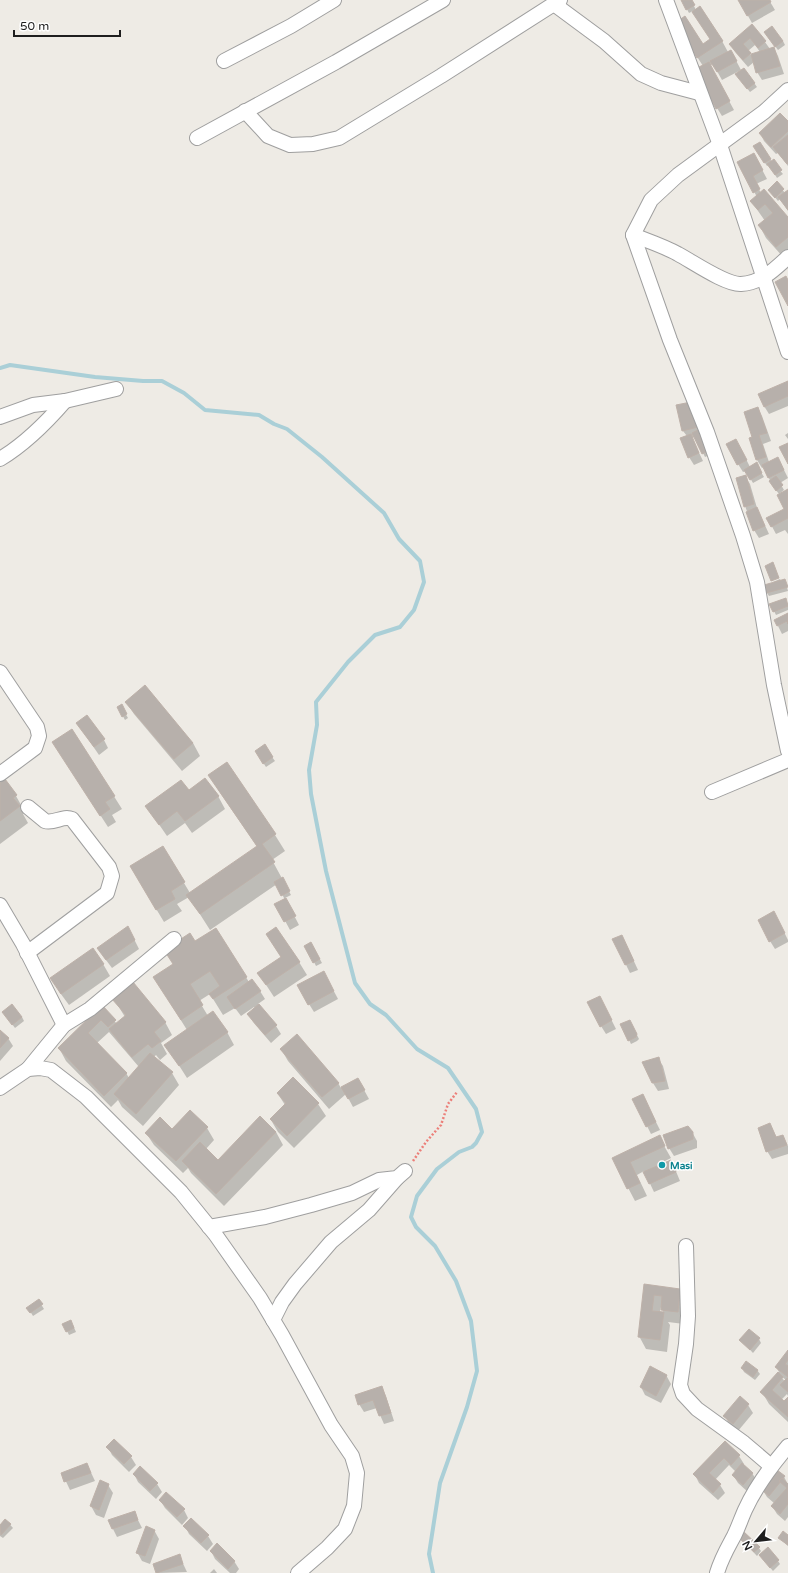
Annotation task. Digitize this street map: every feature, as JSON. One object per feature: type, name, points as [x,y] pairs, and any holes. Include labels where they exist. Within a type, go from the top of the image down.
[{"type":"street","points":[[224,61],[291,26],[334,0]]},
{"type":"street","points":[[197,138],[336,62],[443,0]]},
{"type":"street","points":[[666,0],[699,93],[720,145],[788,352]]},
{"type":"street","points":[[245,112],[268,136],[290,145],[313,144],[339,138],[441,76],[557,2],[641,74],[661,83],[699,93]]},
{"type":"street","points":[[788,90],[764,112],[678,175],[651,200],[633,235],[670,340],[707,432],[743,536],[757,582],[774,685],[788,751]]},
{"type":"street","points":[[633,235],[678,254],[700,268],[734,284],[742,284],[764,278],[788,257]]},
{"type":"street","points":[[0,417],[33,405],[65,401],[116,389]]},
{"type":"street","points":[[0,459],[30,436],[65,401]]},
{"type":"street","points":[[0,672],[37,727],[39,736],[35,748],[0,774]]},
{"type":"street","points":[[712,792],[788,760]]},
{"type":"street","points":[[27,953],[108,893],[112,876],[109,867],[72,819],[66,817],[48,822],[28,806]]},
{"type":"street","points":[[0,905],[27,953],[64,1025]]},
{"type":"street","points":[[0,1088],[28,1069],[64,1025],[90,1009],[174,939]]},
{"type":"street","points":[[28,1069],[40,1068],[51,1070],[86,1097],[181,1192],[209,1227],[260,1298],[331,1425],[352,1456],[357,1473],[354,1506],[345,1529],[327,1548],[298,1573]]},
{"type":"street","points":[[209,1227],[265,1217],[311,1205],[352,1193],[379,1180],[401,1174]]},
{"type":"street","points":[[273,1320],[282,1302],[316,1259],[331,1242],[369,1210],[401,1174]]},
{"type":"street","points":[[686,1246],[688,1316],[686,1344],[680,1385],[683,1394],[697,1408],[744,1443],[771,1466]]},
{"type":"street","points":[[717,1573],[722,1557],[745,1510],[771,1466],[788,1446]]},
{"type":"path","points":[[401,1174],[441,1125],[448,1104],[457,1092]]},
{"type":"building","points":[[681,0],[692,0],[695,5],[686,10]]},
{"type":"building","points":[[738,0],[770,0],[771,2],[747,16]]},
{"type":"building","points":[[700,6],[723,41],[697,58],[675,23],[685,16],[703,44],[710,39],[692,12]]},
{"type":"building","points":[[752,24],[766,41],[758,48],[750,38],[743,44],[751,53],[743,60],[729,44]]},
{"type":"building","points":[[772,26],[783,41],[775,47],[764,32]]},
{"type":"building","points":[[774,47],[780,66],[756,73],[751,54]]},
{"type":"building","points":[[731,50],[737,61],[717,72],[710,61]]},
{"type":"building","points":[[709,62],[730,101],[716,109],[695,69]]},
{"type":"building","points":[[744,68],[755,83],[747,89],[735,74]]},
{"type":"building","points":[[780,113],[788,121],[788,131],[771,147],[759,133]]},
{"type":"building","points":[[788,135],[788,163],[787,164],[773,147]]},
{"type":"building","points":[[760,142],[771,159],[764,163],[753,146]]},
{"type":"building","points":[[754,153],[763,170],[753,176],[760,189],[753,193],[737,162]]},
{"type":"building","points":[[774,159],[782,170],[775,175],[767,164]]},
{"type":"building","points":[[777,181],[784,189],[775,198],[768,190]]},
{"type":"building","points":[[764,189],[788,217],[788,237],[776,247],[758,225],[773,213],[765,204],[758,210],[750,201]]},
{"type":"building","points":[[788,190],[788,210],[778,197]]},
{"type":"building","points":[[786,276],[788,280],[788,306],[775,282]]},
{"type":"building","points":[[788,381],[788,396],[764,407],[758,394]]},
{"type":"building","points":[[691,402],[698,427],[682,431],[676,405]]},
{"type":"building","points":[[758,407],[767,433],[759,435],[766,457],[756,460],[749,438],[752,437],[744,412]]},
{"type":"building","points":[[700,429],[710,450],[702,454],[692,433]]},
{"type":"building","points":[[691,434],[699,453],[688,458],[680,438]]},
{"type":"building","points":[[736,439],[747,460],[737,465],[726,444]]},
{"type":"building","points":[[788,443],[788,464],[779,447]]},
{"type":"building","points":[[778,457],[784,470],[768,478],[762,465]]},
{"type":"building","points":[[757,462],[762,473],[750,480],[744,470]]},
{"type":"building","points":[[746,475],[754,504],[744,507],[736,478]]},
{"type":"building","points":[[776,476],[783,485],[776,491],[769,481]]},
{"type":"building","points":[[788,489],[788,518],[771,527],[766,518],[784,509],[777,495]]},
{"type":"building","points":[[757,507],[765,526],[753,531],[746,512]]},
{"type":"building","points":[[773,562],[779,578],[771,581],[765,566]]},
{"type":"building","points":[[785,579],[788,587],[766,593],[764,585]]},
{"type":"building","points":[[786,598],[788,606],[773,612],[769,604]]},
{"type":"building","points":[[788,613],[788,624],[787,621],[777,626],[774,620]]},
{"type":"building","points":[[145,685],[193,743],[174,759],[125,702]]},
{"type":"building","points":[[122,704],[127,714],[122,717],[117,707]]},
{"type":"building","points":[[87,715],[105,739],[94,747],[76,723]]},
{"type":"building","points":[[72,729],[115,796],[105,802],[110,809],[100,816],[52,742]]},
{"type":"building","points":[[265,744],[273,757],[263,764],[255,751]]},
{"type":"building","points":[[227,762],[276,834],[262,844],[275,862],[200,914],[186,895],[257,846],[208,775]]},
{"type":"building","points":[[2,775],[17,795],[13,798],[20,806],[0,821],[0,776]]},
{"type":"building","points":[[205,778],[219,796],[185,821],[177,811],[159,825],[145,806],[181,780],[189,790]]},
{"type":"building","points":[[163,846],[185,882],[171,891],[175,899],[156,910],[130,866]]},
{"type":"building","points":[[283,877],[290,891],[281,896],[274,882]]},
{"type":"building","points":[[286,898],[296,916],[284,922],[274,904]]},
{"type":"building","points":[[774,911],[785,933],[769,942],[758,920]]},
{"type":"building","points":[[128,926],[135,940],[106,960],[97,948]]},
{"type":"building","points":[[276,927],[300,962],[266,985],[257,973],[281,957],[266,934]]},
{"type":"building","points":[[216,928],[247,977],[213,999],[209,994],[220,986],[210,971],[190,984],[203,1005],[181,1020],[153,977],[173,964],[164,950],[190,933],[195,941]]},
{"type":"building","points":[[622,935],[634,961],[625,965],[612,939]]},
{"type":"building","points":[[311,942],[320,959],[313,963],[304,946]]},
{"type":"building","points":[[93,948],[104,964],[61,994],[50,978]]},
{"type":"building","points":[[324,971],[334,991],[308,1005],[297,985]]},
{"type":"building","points":[[252,979],[261,991],[235,1009],[227,997]]},
{"type":"building","points":[[133,982],[166,1022],[154,1032],[161,1041],[152,1048],[148,1044],[132,1057],[109,1029],[126,1015],[112,999]]},
{"type":"building","points":[[600,996],[612,1020],[600,1027],[587,1002]]},
{"type":"building","points":[[12,1004],[22,1017],[12,1025],[2,1012]]},
{"type":"building","points":[[259,1004],[277,1025],[265,1035],[247,1014]]},
{"type":"building","points":[[102,1005],[116,1020],[108,1027],[101,1020],[88,1033],[127,1073],[104,1096],[58,1048]]},
{"type":"building","points":[[213,1011],[228,1032],[179,1066],[164,1045]]},
{"type":"building","points":[[630,1020],[637,1034],[636,1037],[628,1041],[620,1024]]},
{"type":"building","points":[[0,1030],[9,1038],[0,1048]]},
{"type":"building","points":[[297,1034],[339,1083],[322,1097],[280,1049]]},
{"type":"building","points":[[150,1053],[173,1072],[136,1114],[114,1094]]},
{"type":"building","points":[[659,1057],[665,1081],[652,1083],[642,1062]]},
{"type":"building","points":[[293,1077],[319,1103],[287,1136],[270,1119],[286,1103],[277,1093]]},
{"type":"building","points":[[358,1078],[365,1090],[348,1099],[341,1087]]},
{"type":"building","points":[[643,1094],[656,1122],[646,1127],[632,1099]]},
{"type":"building","points":[[190,1110],[208,1127],[176,1161],[145,1133],[160,1117],[172,1129]]},
{"type":"building","points":[[260,1116],[276,1132],[216,1194],[182,1161],[200,1142],[218,1160]]},
{"type":"building","points":[[770,1123],[776,1137],[783,1135],[787,1145],[766,1152],[758,1128]]},
{"type":"building","points":[[688,1126],[693,1132],[693,1139],[668,1149],[663,1135]]},
{"type":"building","points":[[660,1135],[665,1146],[630,1162],[640,1183],[627,1189],[612,1158]]},
{"type":"building","points":[[671,1160],[676,1172],[649,1184],[643,1172]]},
{"type":"building","points":[[644,1284],[680,1289],[678,1312],[661,1310],[662,1296],[654,1295],[652,1311],[664,1312],[660,1340],[638,1337]]},
{"type":"building","points":[[39,1299],[43,1304],[30,1313],[26,1308]]},
{"type":"building","points":[[71,1320],[74,1328],[66,1332],[62,1324]]},
{"type":"building","points":[[749,1329],[760,1338],[750,1350],[739,1340]]},
{"type":"building","points":[[788,1350],[788,1360],[785,1364],[788,1366],[788,1377],[775,1367]]},
{"type":"building","points":[[746,1361],[758,1370],[753,1377],[741,1368]]},
{"type":"building","points":[[650,1366],[667,1375],[656,1396],[640,1387]]},
{"type":"building","points":[[778,1372],[783,1377],[772,1390],[784,1401],[788,1397],[788,1417],[760,1392]]},
{"type":"building","points":[[788,1378],[788,1392],[780,1385]]},
{"type":"building","points":[[382,1386],[391,1413],[379,1416],[373,1400],[358,1405],[355,1395]]},
{"type":"building","points":[[740,1396],[749,1404],[733,1424],[723,1416]]},
{"type":"building","points":[[114,1439],[132,1456],[124,1464],[106,1447]]},
{"type":"building","points":[[725,1441],[740,1455],[731,1465],[724,1458],[709,1473],[721,1484],[713,1493],[693,1474]]},
{"type":"building","points":[[87,1463],[91,1473],[64,1482],[61,1473]]},
{"type":"building","points":[[742,1463],[753,1473],[743,1485],[732,1475]]},
{"type":"building","points":[[140,1466],[158,1483],[150,1491],[133,1474]]},
{"type":"building","points":[[777,1470],[785,1476],[769,1496],[761,1489]]},
{"type":"building","points":[[782,1478],[788,1484],[788,1504],[780,1514],[771,1506],[787,1488],[779,1481]]},
{"type":"building","points":[[100,1480],[109,1484],[99,1510],[90,1506]]},
{"type":"building","points":[[166,1492],[185,1509],[177,1517],[159,1500]]},
{"type":"building","points":[[135,1511],[138,1520],[112,1529],[108,1520]]},
{"type":"building","points":[[191,1518],[209,1535],[201,1543],[183,1526]]},
{"type":"building","points":[[5,1519],[11,1524],[1,1535],[0,1525]]},
{"type":"building","points":[[146,1526],[155,1530],[145,1556],[136,1553]]},
{"type":"building","points":[[743,1531],[760,1547],[754,1552],[738,1537]]},
{"type":"building","points":[[783,1531],[788,1535],[788,1545],[778,1538]]},
{"type":"building","points":[[217,1543],[235,1561],[228,1569],[210,1551]]},
{"type":"building","points":[[768,1547],[779,1560],[770,1568],[759,1555]]},
{"type":"building","points":[[180,1554],[183,1564],[156,1573],[153,1564]]},
{"type":"waterway","points":[[0,368],[10,365],[95,377],[162,381],[184,393],[205,410],[259,415],[274,424],[287,429],[322,457],[384,513],[399,539],[420,561],[424,582],[414,610],[400,627],[375,635],[348,662],[316,702],[317,725],[309,770],[311,794],[326,871],[355,983],[370,1004],[386,1015],[417,1049],[448,1068],[476,1109],[482,1132],[472,1147],[459,1152],[437,1169],[417,1196],[411,1217],[416,1227],[435,1246],[456,1281],[471,1321],[477,1371],[467,1407],[440,1483],[429,1554],[433,1573]]},
{"type":"place","name":"Masi","points":[[662,1165]]}]
